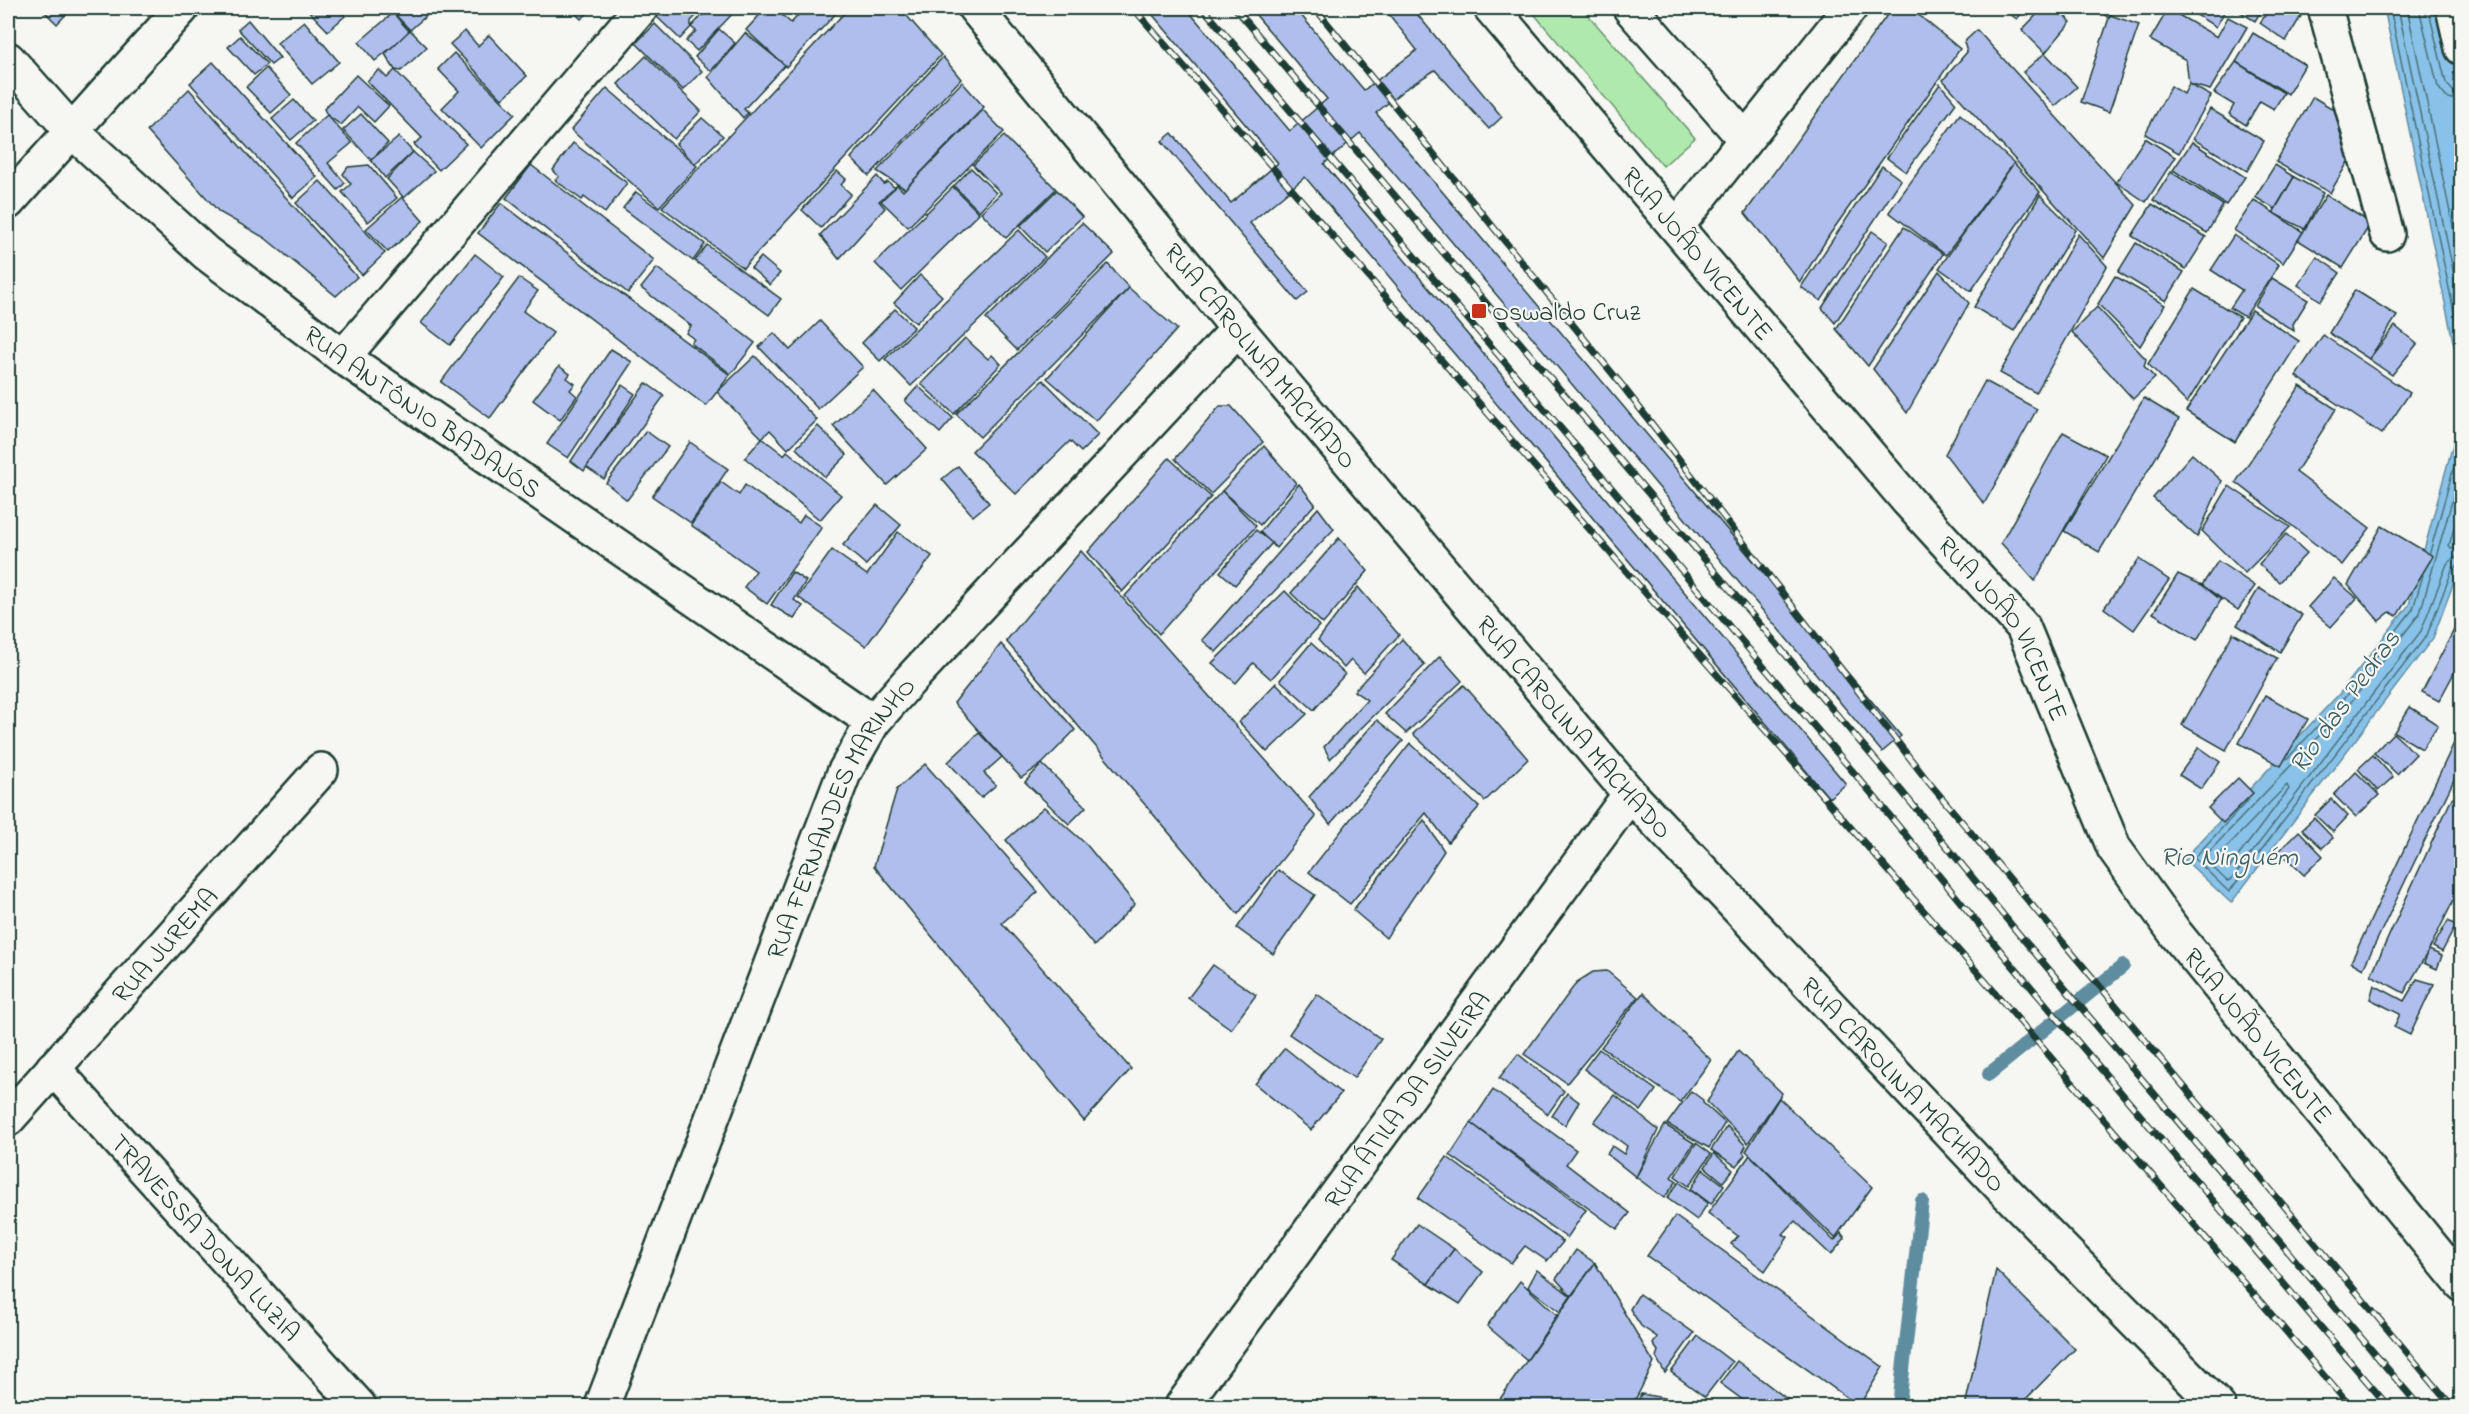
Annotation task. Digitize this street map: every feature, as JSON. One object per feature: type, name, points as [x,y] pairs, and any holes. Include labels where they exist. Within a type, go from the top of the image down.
[{"type":"street","points":[[8,202],[182,8]]},
{"type":"street","points":[[344,357],[641,8]]},
{"type":"street","name":"RUA CAROLINA MACHADO","points":[[975,8],[1239,329],[1630,794],[2002,1188],[2218,1407]]},
{"type":"street","name":"RUA JOÃO VICENTE","points":[[1491,8],[1908,501],[2023,627],[2114,848],[2176,934],[2462,1284]]},
{"type":"street","points":[[1630,8],[1745,139]]},
{"type":"street","points":[[1677,226],[1850,8]]},
{"type":"street","points":[[2325,8],[2387,234]]},
{"type":"street","points":[[2453,8],[2462,48]]},
{"type":"street","name":"RUA ANTÔNIO BADAJÓS","points":[[8,59],[72,131],[206,253],[344,357],[873,722]]},
{"type":"street","name":"RUA FERNANDES MARINHO","points":[[602,1407],[844,773],[873,722],[1239,329]]},
{"type":"street","name":"RUA JUREMA","points":[[8,1119],[321,770]]},
{"type":"street","name":"RUA ÁTILA DA SILVEIRA","points":[[1182,1407],[1630,794]]},
{"type":"street","name":"TRAVESSA DONA LUZIA","points":[[53,1068],[359,1407]]},
{"type":"green space","points":[[1529,8],[1582,8],[1695,138],[1663,166]]},
{"type":"water","points":[[2384,8],[2441,8],[2461,90],[2461,380]]},
{"type":"water","name":"Rio Ninguém","points":[[2461,415],[2461,563],[2433,638],[2231,903],[2184,859],[2340,693],[2409,605]]},
{"type":"building","points":[[41,8],[72,8],[57,24]]},
{"type":"building","points":[[306,8],[337,8],[345,16],[328,31]]},
{"type":"building","points":[[389,8],[433,8],[434,9],[410,30]]},
{"type":"building","points":[[570,8],[594,8],[581,19]]},
{"type":"building","points":[[666,8],[704,8],[691,21],[691,27],[680,39],[657,17]]},
{"type":"building","points":[[709,8],[738,8],[697,51],[686,41],[696,31],[691,27]]},
{"type":"building","points":[[766,8],[774,8],[791,23],[805,8],[841,8],[786,67],[746,30]]},
{"type":"building","points":[[849,8],[900,8],[941,55],[743,268],[662,207]]},
{"type":"building","points":[[1147,8],[1186,8],[1290,131],[1327,99],[1250,8],[1295,8],[1364,90],[1417,50],[1384,8],[1412,8],[1502,117],[1489,129],[1435,70],[1405,89],[1376,113],[1901,736],[1882,752],[1360,133],[1324,164],[1846,784],[1829,798],[1305,177],[1250,223],[1308,292],[1297,301],[1162,141],[1172,133],[1231,203],[1278,163]]},
{"type":"building","points":[[1892,8],[1910,8],[1960,49],[1830,234],[1800,282],[1745,213]]},
{"type":"building","points":[[2001,8],[2026,8],[2017,19]]},
{"type":"building","points":[[2043,8],[2056,8],[2071,22],[2045,53],[2022,30]]},
{"type":"building","points":[[2098,8],[2117,8],[2108,18]]},
{"type":"building","points":[[2185,8],[2234,8],[2232,12],[2226,9],[2216,27]]},
{"type":"building","points":[[2239,8],[2263,8],[2255,21],[2237,10]]},
{"type":"building","points":[[2270,8],[2306,8],[2286,41],[2260,23]]},
{"type":"building","points":[[2168,9],[2217,37],[2228,17],[2247,27],[2210,90],[2189,84],[2186,60],[2150,40]]},
{"type":"building","points":[[393,13],[410,32],[375,61],[359,42]]},
{"type":"building","points":[[2110,15],[2139,25],[2109,112],[2081,102]]},
{"type":"building","points":[[248,20],[280,58],[271,65],[238,29]]},
{"type":"building","points":[[304,21],[339,62],[312,84],[277,43]]},
{"type":"building","points":[[655,24],[702,71],[683,90],[636,43]]},
{"type":"building","points":[[719,29],[735,43],[711,71],[695,57]]},
{"type":"building","points":[[410,30],[427,47],[401,71],[395,70],[385,54]]},
{"type":"building","points":[[1977,30],[2136,205],[2104,258],[1943,80],[1967,52],[1964,42]]},
{"type":"building","points":[[465,31],[478,46],[489,35],[527,76],[502,99],[450,44]]},
{"type":"building","points":[[745,33],[785,65],[744,109],[748,113],[743,118],[708,77]]},
{"type":"building","points":[[2253,33],[2305,65],[2288,94],[2236,62]]},
{"type":"building","points":[[240,36],[267,64],[254,75],[228,47]]},
{"type":"building","points":[[454,53],[515,114],[481,148],[442,108],[459,91],[438,69]]},
{"type":"building","points":[[2045,53],[2077,87],[2055,106],[2023,72]]},
{"type":"building","points":[[646,56],[701,111],[674,139],[618,84]]},
{"type":"building","points":[[943,57],[961,79],[869,176],[851,158]]},
{"type":"building","points":[[213,62],[317,177],[293,198],[190,83]]},
{"type":"building","points":[[2236,62],[2284,93],[2274,109],[2260,101],[2246,125],[2229,114],[2234,105],[2214,93]]},
{"type":"building","points":[[266,68],[291,95],[271,113],[246,87]]},
{"type":"building","points":[[379,70],[387,78],[395,70],[466,144],[439,170],[414,144],[422,138],[367,81]]},
{"type":"building","points":[[356,75],[389,106],[374,122],[358,107],[341,125],[327,115],[324,109]]},
{"type":"building","points":[[962,82],[984,107],[905,189],[877,171]]},
{"type":"building","points":[[1940,84],[1956,103],[1906,172],[1887,158]]},
{"type":"building","points":[[2189,84],[2211,96],[2179,153],[2145,134],[2171,86],[2184,94]]},
{"type":"building","points":[[607,88],[697,166],[659,207],[571,130]]},
{"type":"building","points":[[189,89],[357,277],[336,296],[265,238],[219,212],[147,131]]},
{"type":"building","points":[[2313,97],[2348,118],[2340,132],[2359,143],[2330,193],[2276,162]]},
{"type":"building","points":[[294,100],[313,121],[291,140],[272,119]]},
{"type":"building","points":[[2210,109],[2264,141],[2247,171],[2193,139]]},
{"type":"building","points":[[983,110],[1004,132],[908,227],[881,201],[897,185],[903,191]]},
{"type":"building","points":[[361,114],[388,143],[371,160],[343,130]]},
{"type":"building","points":[[1960,114],[2014,163],[1946,255],[1889,212]]},
{"type":"building","points":[[327,115],[352,143],[328,163],[345,183],[338,190],[296,143]]},
{"type":"building","points":[[702,118],[723,136],[695,164],[676,144]]},
{"type":"building","points":[[1004,136],[1056,189],[1006,238],[981,212],[1001,193],[973,165]]},
{"type":"building","points":[[399,137],[413,152],[385,178],[371,160]]},
{"type":"building","points":[[2145,138],[2175,157],[2146,202],[2116,182]]},
{"type":"building","points":[[2192,142],[2245,177],[2226,205],[2173,170]]},
{"type":"building","points":[[573,143],[627,183],[605,213],[584,197],[582,200],[555,180],[559,177],[553,170]]},
{"type":"building","points":[[413,152],[434,171],[404,198],[387,179]]},
{"type":"building","points":[[2014,163],[2040,192],[1971,291],[1939,268]]},
{"type":"building","points":[[369,165],[397,198],[368,222],[342,192],[351,184],[343,174],[348,167]]},
{"type":"building","points":[[531,165],[654,260],[628,293],[506,198]]},
{"type":"building","points":[[2275,165],[2294,177],[2275,209],[2255,197]]},
{"type":"building","points":[[1882,166],[1901,180],[1821,301],[1801,287]]},
{"type":"building","points":[[971,168],[996,193],[979,211],[954,186]]},
{"type":"building","points":[[837,171],[846,179],[841,185],[851,194],[821,228],[802,210]]},
{"type":"building","points":[[2171,172],[2223,205],[2207,233],[2153,200]]},
{"type":"building","points":[[877,176],[884,184],[888,182],[895,188],[879,201],[885,208],[839,259],[820,235]]},
{"type":"building","points":[[2294,177],[2323,193],[2305,229],[2273,213]]},
{"type":"building","points":[[320,181],[385,253],[362,275],[296,203]]},
{"type":"building","points":[[953,187],[979,213],[901,290],[875,263]]},
{"type":"building","points":[[1057,190],[1082,217],[1045,252],[1020,226]]},
{"type":"building","points":[[636,192],[705,244],[693,261],[623,208]]},
{"type":"building","points":[[2040,195],[2075,230],[2014,331],[1974,307]]},
{"type":"building","points":[[2326,195],[2371,223],[2343,268],[2298,240]]},
{"type":"building","points":[[402,197],[423,221],[388,252],[366,229]]},
{"type":"building","points":[[2254,200],[2303,232],[2283,263],[2234,230]]},
{"type":"building","points":[[501,203],[730,375],[706,406],[478,233]]},
{"type":"building","points":[[2152,204],[2206,237],[2186,269],[2132,236]]},
{"type":"building","points":[[1082,223],[1114,254],[1017,350],[986,319]]},
{"type":"building","points":[[1904,227],[1943,254],[1868,366],[1836,329]]},
{"type":"building","points":[[1019,230],[1045,257],[911,386],[885,359]]},
{"type":"building","points":[[1872,231],[1888,242],[1835,323],[1822,308]]},
{"type":"building","points":[[2078,234],[2107,266],[2036,393],[2000,373]]},
{"type":"building","points":[[2234,235],[2279,265],[2245,317],[2230,308],[2242,290],[2211,270]]},
{"type":"building","points":[[2136,243],[2184,272],[2166,301],[2118,272]]},
{"type":"building","points":[[707,245],[781,299],[769,315],[695,261]]},
{"type":"building","points":[[475,254],[504,277],[450,345],[421,323]]},
{"type":"building","points":[[761,257],[780,273],[770,285],[751,268]]},
{"type":"building","points":[[2317,257],[2340,273],[2321,301],[2298,285]]},
{"type":"building","points":[[1108,264],[1129,288],[980,437],[956,414]]},
{"type":"building","points":[[657,268],[755,343],[731,374],[691,343],[694,339],[686,333],[691,326],[641,288]]},
{"type":"building","points":[[1939,271],[1969,303],[1907,413],[1873,369]]},
{"type":"building","points":[[920,275],[942,296],[916,323],[894,303]]},
{"type":"building","points":[[2115,276],[2165,305],[2140,346],[2098,304]]},
{"type":"building","points":[[519,278],[538,291],[523,311],[553,333],[490,418],[441,382]]},
{"type":"building","points":[[2272,278],[2308,300],[2293,324],[2294,331],[2255,306]]},
{"type":"building","points":[[1129,288],[1177,329],[1096,421],[1047,378]]},
{"type":"building","points":[[2194,289],[2240,317],[2187,403],[2148,364]]},
{"type":"building","points":[[2355,290],[2397,316],[2369,359],[2329,333]]},
{"type":"building","points":[[2097,307],[2146,359],[2144,366],[2155,378],[2133,399],[2072,332]]},
{"type":"building","points":[[895,309],[914,327],[880,361],[862,343]]},
{"type":"building","points":[[2252,310],[2299,341],[2235,442],[2186,411]]},
{"type":"building","points":[[820,321],[863,367],[818,409],[759,347],[774,333],[790,350]]},
{"type":"building","points":[[2395,326],[2417,344],[2392,375],[2369,359]]},
{"type":"building","points":[[2323,335],[2410,393],[2382,434],[2296,376]]},
{"type":"building","points":[[965,338],[988,359],[992,355],[1001,364],[954,414],[921,384]]},
{"type":"building","points":[[611,349],[632,362],[568,458],[547,444]]},
{"type":"building","points":[[755,356],[817,420],[788,449],[770,430],[762,438],[717,392]]},
{"type":"building","points":[[559,366],[570,374],[567,378],[575,384],[570,390],[577,396],[560,420],[533,400]]},
{"type":"building","points":[[1043,380],[1098,435],[1081,452],[1070,441],[1016,494],[972,451]]},
{"type":"building","points":[[1985,381],[2037,409],[1984,504],[1945,454]]},
{"type":"building","points":[[646,383],[664,396],[604,479],[586,467]]},
{"type":"building","points":[[622,385],[635,394],[584,471],[571,461]]},
{"type":"building","points":[[918,386],[953,418],[940,433],[905,401]]},
{"type":"building","points":[[2300,386],[2336,409],[2296,472],[2370,528],[2342,565],[2236,482]]},
{"type":"building","points":[[873,390],[927,449],[887,485],[833,426]]},
{"type":"building","points":[[2144,398],[2179,419],[2099,552],[2064,531]]},
{"type":"building","points":[[1220,406],[1231,406],[1263,442],[1211,494],[1175,459]]},
{"type":"building","points":[[818,426],[847,455],[825,477],[796,448]]},
{"type":"building","points":[[646,431],[668,447],[627,500],[606,483]]},
{"type":"building","points":[[2063,432],[2106,455],[2035,581],[2001,543]]},
{"type":"building","points":[[762,438],[784,455],[787,451],[841,495],[820,520],[745,458]]},
{"type":"building","points":[[690,442],[728,469],[691,523],[652,496]]},
{"type":"building","points":[[1264,446],[1296,483],[1260,525],[1222,491]]},
{"type":"building","points":[[2192,454],[2222,481],[2197,537],[2153,498]]},
{"type":"building","points":[[1169,458],[1211,497],[1122,592],[1088,552]]},
{"type":"building","points":[[958,466],[989,503],[973,516],[942,479]]},
{"type":"building","points":[[721,482],[739,495],[745,485],[799,523],[804,515],[822,527],[767,604],[744,587],[756,571],[691,525]]},
{"type":"building","points":[[1299,484],[1315,504],[1276,548],[1260,532]]},
{"type":"building","points":[[2229,486],[2290,527],[2245,573],[2202,531]]},
{"type":"building","points":[[1222,491],[1256,526],[1159,634],[1125,596]]},
{"type":"building","points":[[877,505],[901,525],[866,565],[843,545]]},
{"type":"building","points":[[1318,508],[1334,529],[1216,652],[1202,640]]},
{"type":"building","points":[[2382,526],[2433,556],[2397,616],[2390,612],[2379,621],[2348,585]]},
{"type":"building","points":[[1256,530],[1272,543],[1235,585],[1220,572]]},
{"type":"building","points":[[898,532],[932,556],[866,646],[798,597],[832,550],[867,575]]},
{"type":"building","points":[[2286,534],[2307,553],[2279,582],[2259,564]]},
{"type":"building","points":[[1339,538],[1368,571],[1323,624],[1291,593]]},
{"type":"building","points":[[1081,551],[1316,817],[1238,914],[1006,641]]},
{"type":"building","points":[[2139,559],[2169,580],[2134,630],[2104,608]]},
{"type":"building","points":[[2218,561],[2255,586],[2238,610],[2202,585]]},
{"type":"building","points":[[792,572],[806,581],[794,600],[803,606],[794,619],[771,605]]},
{"type":"building","points":[[2178,574],[2202,585],[2221,600],[2197,640],[2153,613]]},
{"type":"building","points":[[2334,578],[2357,598],[2331,627],[2308,607]]},
{"type":"building","points":[[1358,587],[1399,635],[1364,673],[1351,660],[1344,668],[1318,640]]},
{"type":"building","points":[[2259,588],[2302,615],[2280,652],[2237,625]]},
{"type":"building","points":[[1285,591],[1319,626],[1271,679],[1253,663],[1236,683],[1212,663]]},
{"type":"building","points":[[2458,622],[2462,624],[2462,658],[2439,701],[2422,692]]},
{"type":"building","points":[[2233,633],[2277,658],[2226,750],[2182,725]]},
{"type":"building","points":[[1402,639],[1425,665],[1330,759],[1324,747],[1367,700],[1354,691]]},
{"type":"building","points":[[1311,643],[1345,674],[1314,710],[1280,680]]},
{"type":"building","points":[[1001,644],[1075,730],[1042,764],[1021,778],[954,703]]},
{"type":"building","points":[[1440,656],[1462,681],[1406,733],[1385,714]]},
{"type":"building","points":[[1276,683],[1307,714],[1267,752],[1239,722]]},
{"type":"building","points":[[1464,685],[1528,759],[1485,801],[1413,734]]},
{"type":"building","points":[[2265,695],[2308,719],[2281,766],[2239,743]]},
{"type":"building","points":[[2410,707],[2438,725],[2422,749],[2394,732]]},
{"type":"building","points":[[1377,720],[1403,741],[1330,824],[1309,797]]},
{"type":"building","points":[[2462,726],[2462,763],[2363,969],[2351,962]]},
{"type":"building","points":[[979,733],[1002,757],[984,773],[996,785],[981,798],[948,762]]},
{"type":"building","points":[[2393,733],[2416,754],[2397,774],[2374,753]]},
{"type":"building","points":[[1410,743],[1479,807],[1448,842],[1426,813],[1350,904],[1309,872]]},
{"type":"building","points":[[2199,747],[2220,762],[2201,789],[2179,775]]},
{"type":"building","points":[[2373,755],[2393,777],[2378,791],[2358,769]]},
{"type":"building","points":[[925,764],[1038,892],[1002,923],[1131,1069],[1084,1121],[874,866],[897,789]]},
{"type":"building","points":[[1042,764],[1086,807],[1069,824],[1025,782]]},
{"type":"building","points":[[2356,772],[2379,795],[2356,817],[2334,795]]},
{"type":"building","points":[[2462,775],[2462,793],[2454,789]]},
{"type":"building","points":[[2238,778],[2253,793],[2223,823],[2208,808]]},
{"type":"building","points":[[2452,798],[2462,802],[2462,883],[2429,950],[2404,993],[2371,975]]},
{"type":"building","points":[[2331,799],[2348,816],[2333,832],[2315,815]]},
{"type":"building","points":[[1044,807],[1086,844],[1135,904],[1094,946],[1006,840]]},
{"type":"building","points":[[2314,818],[2333,838],[2322,848],[2302,829]]},
{"type":"building","points":[[1424,820],[1444,851],[1386,938],[1353,910]]},
{"type":"building","points":[[2299,831],[2323,856],[2304,875],[2279,851]]},
{"type":"building","points":[[1278,870],[1315,895],[1273,954],[1237,928]]},
{"type":"building","points":[[2448,921],[2456,925],[2442,952],[2433,947]]},
{"type":"building","points":[[2429,950],[2442,956],[2437,969],[2424,963]]},
{"type":"building","points":[[1213,965],[1256,995],[1231,1029],[1188,998]]},
{"type":"building","points":[[1607,971],[1638,997],[1567,1083],[1524,1054],[1577,982],[1593,972]]},
{"type":"building","points":[[2417,979],[2434,984],[2410,1035],[2394,1027],[2400,1014],[2370,999],[2374,985],[2404,1001]]},
{"type":"building","points":[[1643,993],[1711,1060],[1680,1102],[1601,1047]]},
{"type":"building","points":[[1317,994],[1381,1039],[1354,1078],[1289,1034]]},
{"type":"building","points":[[1285,1048],[1341,1093],[1311,1130],[1255,1084]]},
{"type":"building","points":[[1599,1049],[1656,1090],[1641,1111],[1584,1069]]},
{"type":"building","points":[[1738,1051],[1782,1093],[1748,1143],[1707,1102]]},
{"type":"building","points":[[1518,1054],[1564,1091],[1548,1114],[1499,1078]]},
{"type":"building","points":[[1493,1090],[1576,1150],[1566,1164],[1630,1213],[1617,1229],[1471,1123]]},
{"type":"building","points":[[1691,1091],[1725,1123],[1709,1148],[1667,1124]]},
{"type":"building","points":[[1567,1093],[1579,1102],[1565,1125],[1552,1116]]},
{"type":"building","points":[[1615,1095],[1658,1130],[1636,1177],[1607,1154],[1612,1146],[1624,1154],[1627,1146],[1594,1122]]},
{"type":"building","points":[[1779,1098],[1872,1187],[1835,1238],[1746,1151]]},
{"type":"building","points":[[1471,1123],[1586,1210],[1567,1238],[1450,1155]]},
{"type":"building","points":[[1665,1125],[1694,1143],[1671,1177],[1677,1181],[1664,1198],[1636,1177]]},
{"type":"building","points":[[1727,1126],[1746,1146],[1743,1152],[1745,1155],[1736,1166],[1711,1150]]},
{"type":"building","points":[[1696,1143],[1711,1154],[1689,1186],[1675,1176]]},
{"type":"building","points":[[1714,1153],[1733,1170],[1723,1182],[1705,1167]]},
{"type":"building","points":[[1750,1155],[1834,1241],[1841,1233],[1845,1238],[1831,1255],[1795,1221],[1783,1234],[1788,1237],[1765,1271],[1731,1244],[1738,1236],[1708,1213]]},
{"type":"building","points":[[1447,1157],[1563,1242],[1547,1261],[1525,1246],[1511,1263],[1418,1198]]},
{"type":"building","points":[[1703,1169],[1724,1185],[1711,1204],[1691,1189]]},
{"type":"building","points":[[1679,1182],[1708,1203],[1697,1220],[1667,1198]]},
{"type":"building","points":[[1675,1216],[1883,1367],[1859,1406],[1647,1256]]},
{"type":"building","points":[[1417,1224],[1454,1249],[1428,1284],[1391,1260]]},
{"type":"building","points":[[1454,1249],[1483,1272],[1460,1304],[1428,1284]]},
{"type":"building","points":[[1576,1250],[1595,1263],[1571,1296],[1556,1279]]},
{"type":"building","points":[[1595,1263],[1654,1363],[1632,1406],[1495,1406]]},
{"type":"building","points":[[1537,1270],[1571,1296],[1560,1312],[1528,1287]]},
{"type":"building","points":[[1996,1270],[2075,1349],[2019,1406],[1965,1406]]},
{"type":"building","points":[[1520,1281],[1557,1315],[1527,1360],[1487,1326]]},
{"type":"building","points":[[1639,1294],[1694,1333],[1665,1373],[1656,1357],[1658,1351],[1653,1344],[1657,1337],[1641,1326],[1630,1309]]},
{"type":"building","points":[[1698,1336],[1732,1362],[1705,1397],[1671,1372]]},
{"type":"building","points":[[1737,1361],[1791,1402],[1787,1406],[1751,1406],[1720,1383]]},
{"type":"building","points":[[1641,1394],[1676,1400],[1675,1406],[1636,1406]]},
{"type":"building","points":[[2041,1398],[2049,1406],[2032,1406]]},
{"type":"waterway","name":"Rio das Pedras","points":[[1989,1074],[2123,966]]},
{"type":"waterway","name":"Rio das Pedras","points":[[1899,1406],[1922,1201]]},
{"type":"railway","points":[[1133,8],[1986,982],[2350,1406]]},
{"type":"railway","points":[[1203,8],[1872,794],[2008,960],[2388,1406]]},
{"type":"railway","points":[[1235,8],[1890,777],[2018,933],[2419,1406]]},
{"type":"railway","points":[[1315,8],[1621,384],[1926,779],[2452,1406]]},
{"type":"place","name":"Oswaldo Cruz","points":[[1479,311]]}]
